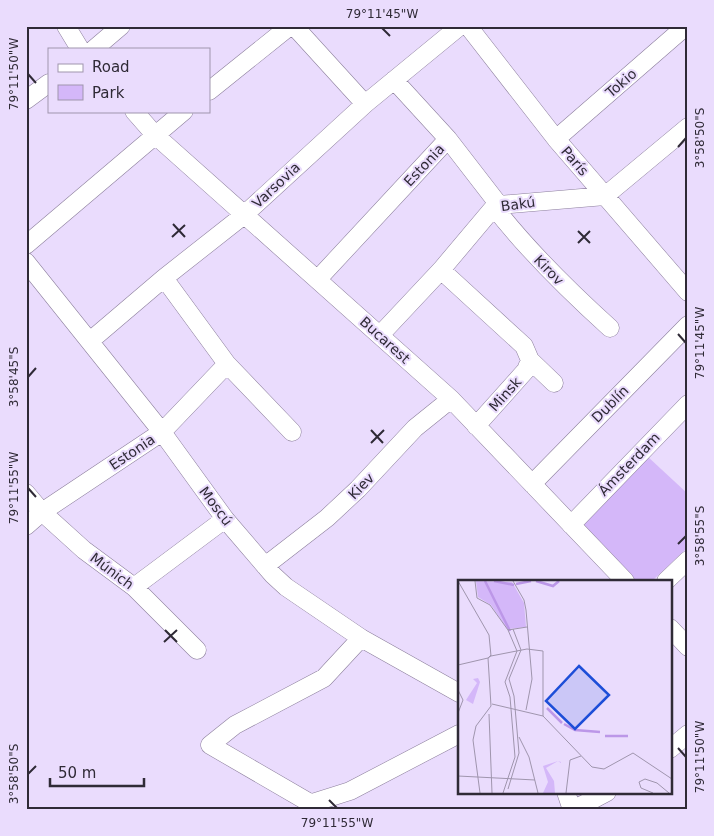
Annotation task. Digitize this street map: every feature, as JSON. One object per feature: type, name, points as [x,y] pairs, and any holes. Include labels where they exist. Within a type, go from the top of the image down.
[{"type":"street","points":[[66,26],[79,48]]},
{"type":"street","points":[[95,48],[122,26]]},
{"type":"street","points":[[210,90],[290,26]]},
{"type":"street","points":[[294,26],[364,104]]},
{"type":"street","name":"Varsovia","points":[[90,341],[164,278],[244,215],[364,104],[460,26]]},
{"type":"street","name":"París","points":[[468,26],[556,139],[688,292]]},
{"type":"street","name":"Tokio","points":[[556,139],[686,26]]},
{"type":"street","name":"Kirov","points":[[394,80],[448,139],[516,235],[555,278],[610,328]]},
{"type":"street","points":[[26,100],[48,84]]},
{"type":"street","name":"Bucarest","points":[[135,112],[155,135],[450,399],[624,580]]},
{"type":"street","points":[[26,245],[183,112]]},
{"type":"street","points":[[605,196],[688,127]]},
{"type":"street","name":"Estonia","points":[[318,279],[448,139]]},
{"type":"street","name":"Bakú","points":[[380,335],[497,206],[605,196]]},
{"type":"street","name":"Moscú","points":[[26,262],[162,432],[225,519],[265,566],[286,587],[361,638],[458,692]]},
{"type":"street","points":[[440,270],[524,346],[530,360],[554,383]]},
{"type":"street","points":[[164,278],[227,364],[292,432]]},
{"type":"street","name":"Dublín","points":[[532,484],[688,325]]},
{"type":"street","name":"Minsk","points":[[476,426],[526,370],[530,360]]},
{"type":"street","name":"Estonia","points":[[26,526],[42,512],[162,432],[227,364]]},
{"type":"street","name":"Kiev","points":[[265,566],[328,518],[415,428],[450,399]]},
{"type":"street","name":"Ámsterdam","points":[[571,525],[688,404]]},
{"type":"street","name":"Múnich","points":[[26,493],[42,512],[84,550],[134,587],[197,650]]},
{"type":"street","points":[[134,587],[225,519]]},
{"type":"street","points":[[667,580],[688,560]]},
{"type":"street","points":[[672,630],[688,647]]},
{"type":"street","points":[[361,638],[324,678],[235,725],[210,745],[317,806],[350,791],[458,735]]},
{"type":"street","points":[[672,747],[688,734]]},
{"type":"street","points":[[567,794],[573,810],[603,794]]},
{"type":"green space","points":[[647,456],[688,494],[688,547],[653,580],[634,580],[580,525]]}]
